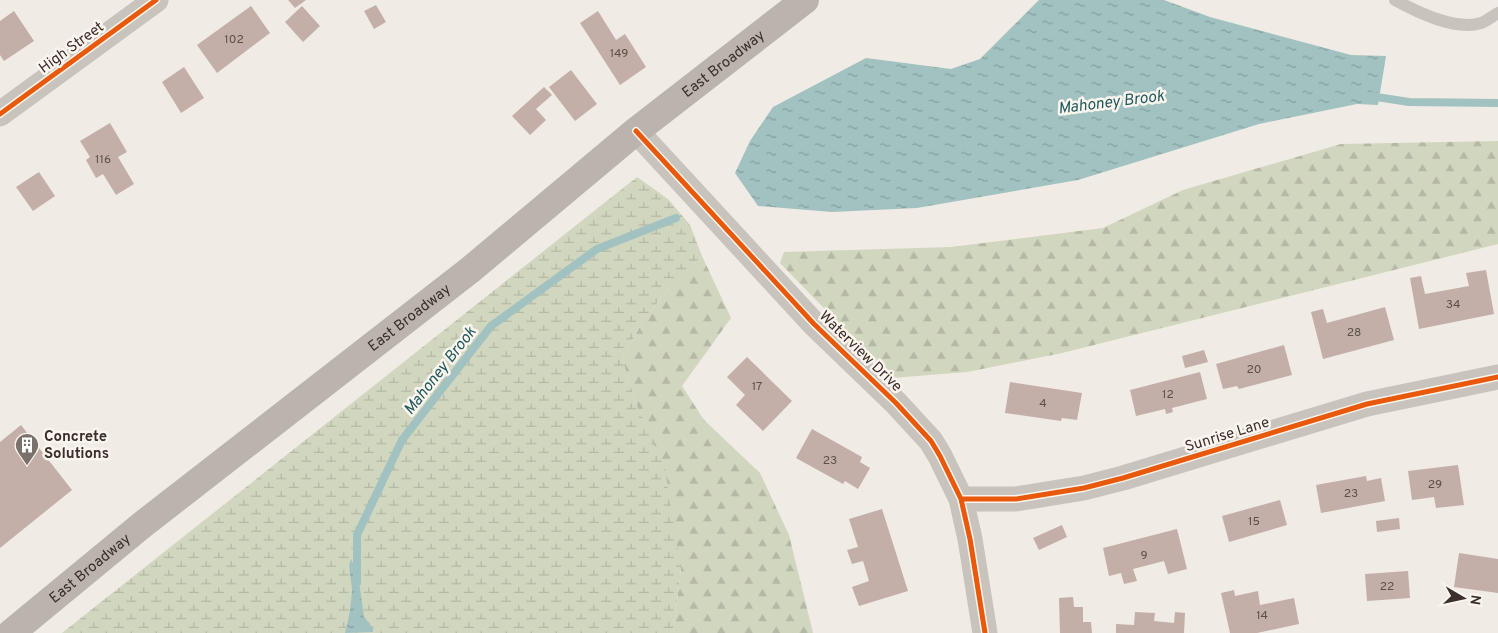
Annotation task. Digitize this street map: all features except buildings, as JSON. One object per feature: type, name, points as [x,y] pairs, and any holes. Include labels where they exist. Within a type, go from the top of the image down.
[{"type":"main road","name":"East Broadway","points":[[11,633],[142,524],[470,270],[636,131],[806,0]]},
{"type":"street","name":"High Street","points":[[0,114],[156,0]]},
{"type":"street","name":"Waterview Drive","points":[[636,131],[814,324],[920,428],[940,456],[961,499],[970,539],[985,633]]},
{"type":"street","name":"Sunrise Lane","points":[[961,499],[1016,500],[1084,488],[1123,478],[1367,404],[1498,377]]},
{"type":"lane","points":[[1395,0],[1415,11],[1462,25],[1480,23],[1498,13]]},
{"type":"green space","points":[[1498,141],[1498,244],[1062,353],[967,372],[892,378],[780,263],[784,252],[951,247],[1103,228],[1183,190],[1341,144]]},
{"type":"green space","points":[[637,177],[668,199],[690,225],[702,256],[667,290],[643,321],[622,359],[637,406],[665,469],[681,570],[673,633],[62,633]]},
{"type":"green space","points":[[702,256],[731,318],[682,386],[704,420],[760,473],[789,535],[813,633],[673,633],[681,570],[637,406],[622,359],[643,321],[667,290]]},
{"type":"water","points":[[1039,0],[1164,0],[1210,17],[1351,55],[1386,56],[1378,105],[1357,104],[1259,124],[1078,180],[917,208],[832,212],[758,206],[735,173],[750,141],[773,107],[866,58],[951,69],[980,59]]},
{"type":"water","points":[[351,559],[358,574],[364,617],[373,628],[373,632],[345,633],[352,596],[349,566]]},
{"type":"waterway","name":"Mahoney Brook","points":[[1370,96],[1409,102],[1498,103]]},
{"type":"waterway","name":"Mahoney Brook","points":[[357,582],[357,535],[402,440],[491,326],[597,249],[676,218]]},
{"type":"cycle path","points":[[0,114],[156,0]]},
{"type":"cycle path","points":[[636,131],[814,324],[896,403],[931,441],[961,499],[970,539],[985,633]]},
{"type":"cycle path","points":[[961,499],[1016,499],[1084,488],[1123,478],[1367,404],[1498,377]]},
{"type":"place","name":"Concrete Solutions","points":[[27,466]]}]
